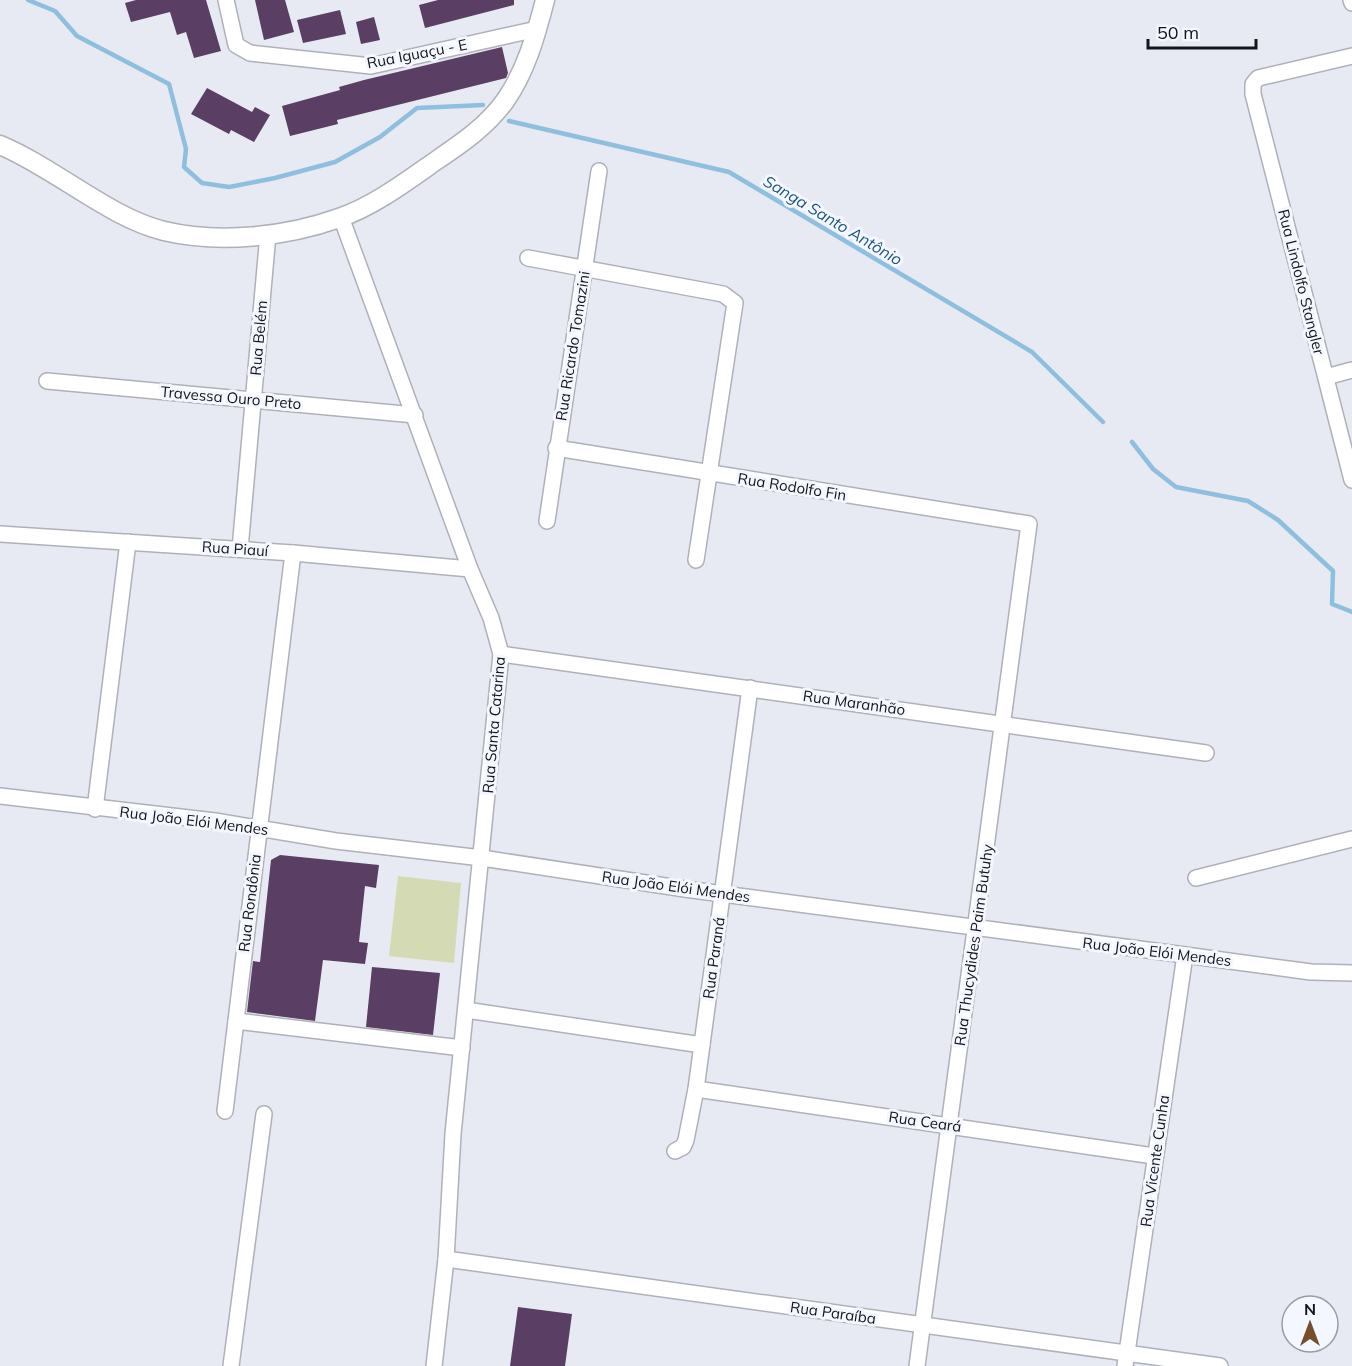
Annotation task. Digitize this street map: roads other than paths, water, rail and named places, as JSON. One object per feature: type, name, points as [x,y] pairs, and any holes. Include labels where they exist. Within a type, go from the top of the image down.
[{"type":"street","name":"Rua Iguaçu - E","points":[[226,0],[236,45],[241,50],[250,53],[360,65],[371,66],[537,30]]},
{"type":"street","points":[[0,145],[27,156],[120,212],[151,227],[206,236],[268,234],[341,218],[398,187],[474,134],[505,101],[533,46],[545,0]]},
{"type":"street","name":"Rua Lindolfo Stangler","points":[[1352,56],[1258,78],[1253,84],[1253,94],[1352,480]]},
{"type":"street","name":"Rua Ricardo Tomazini","points":[[547,521],[556,448],[599,171]]},
{"type":"street","name":"Rua Santa Catarina","points":[[341,218],[470,569],[491,618],[501,654],[453,1134],[446,1259],[434,1366]]},
{"type":"street","name":"Rua Belém","points":[[240,549],[268,234]]},
{"type":"street","points":[[528,258],[723,294],[735,303],[696,560]]},
{"type":"street","points":[[1326,377],[1352,370]]},
{"type":"street","name":"Travessa Ouro Preto","points":[[47,381],[415,415]]},
{"type":"street","name":"Rua Rodolfo Fin","points":[[556,448],[1029,524]]},
{"type":"street","name":"Rua Thucydides Paim Butuhy","points":[[917,1366],[1029,524]]},
{"type":"street","name":"Rua Piauí","points":[[0,534],[240,549],[470,569]]},
{"type":"street","points":[[95,809],[128,542]]},
{"type":"street","name":"Rua Rondônia","points":[[225,1111],[293,553]]},
{"type":"street","name":"Rua Maranhão","points":[[501,654],[1206,753]]},
{"type":"street","name":"Rua Paraná","points":[[675,1151],[683,1147],[686,1140],[696,1089],[750,688]]},
{"type":"street","name":"Rua João Elói Mendes","points":[[0,796],[482,858],[723,894],[1311,972],[1352,972]]},
{"type":"street","points":[[1196,878],[1352,839]]},
{"type":"street","name":"Rua Vicente Cunha","points":[[1126,1360],[1185,955]]},
{"type":"street","points":[[466,1010],[702,1045]]},
{"type":"street","points":[[236,1021],[462,1048]]},
{"type":"street","name":"Rua Ceará","points":[[696,1089],[1154,1156]]},
{"type":"street","points":[[231,1366],[264,1114]]},
{"type":"street","name":"Rua Paraíba","points":[[446,1259],[922,1326],[1126,1360],[1220,1366]]},
{"type":"waterway","name":"Sanga Santo Antônio","points":[[28,0],[55,11],[77,36],[169,84],[186,149],[184,167],[202,183],[229,187],[335,162],[380,137],[417,108],[483,105]]},
{"type":"waterway","name":"Sanga Santo Antônio","points":[[509,121],[729,172],[1032,352],[1103,422]]},
{"type":"waterway","name":"Sanga Santo Antônio","points":[[1132,442],[1153,469],[1176,487],[1248,501],[1278,520],[1333,571],[1332,604],[1352,612]]}]
